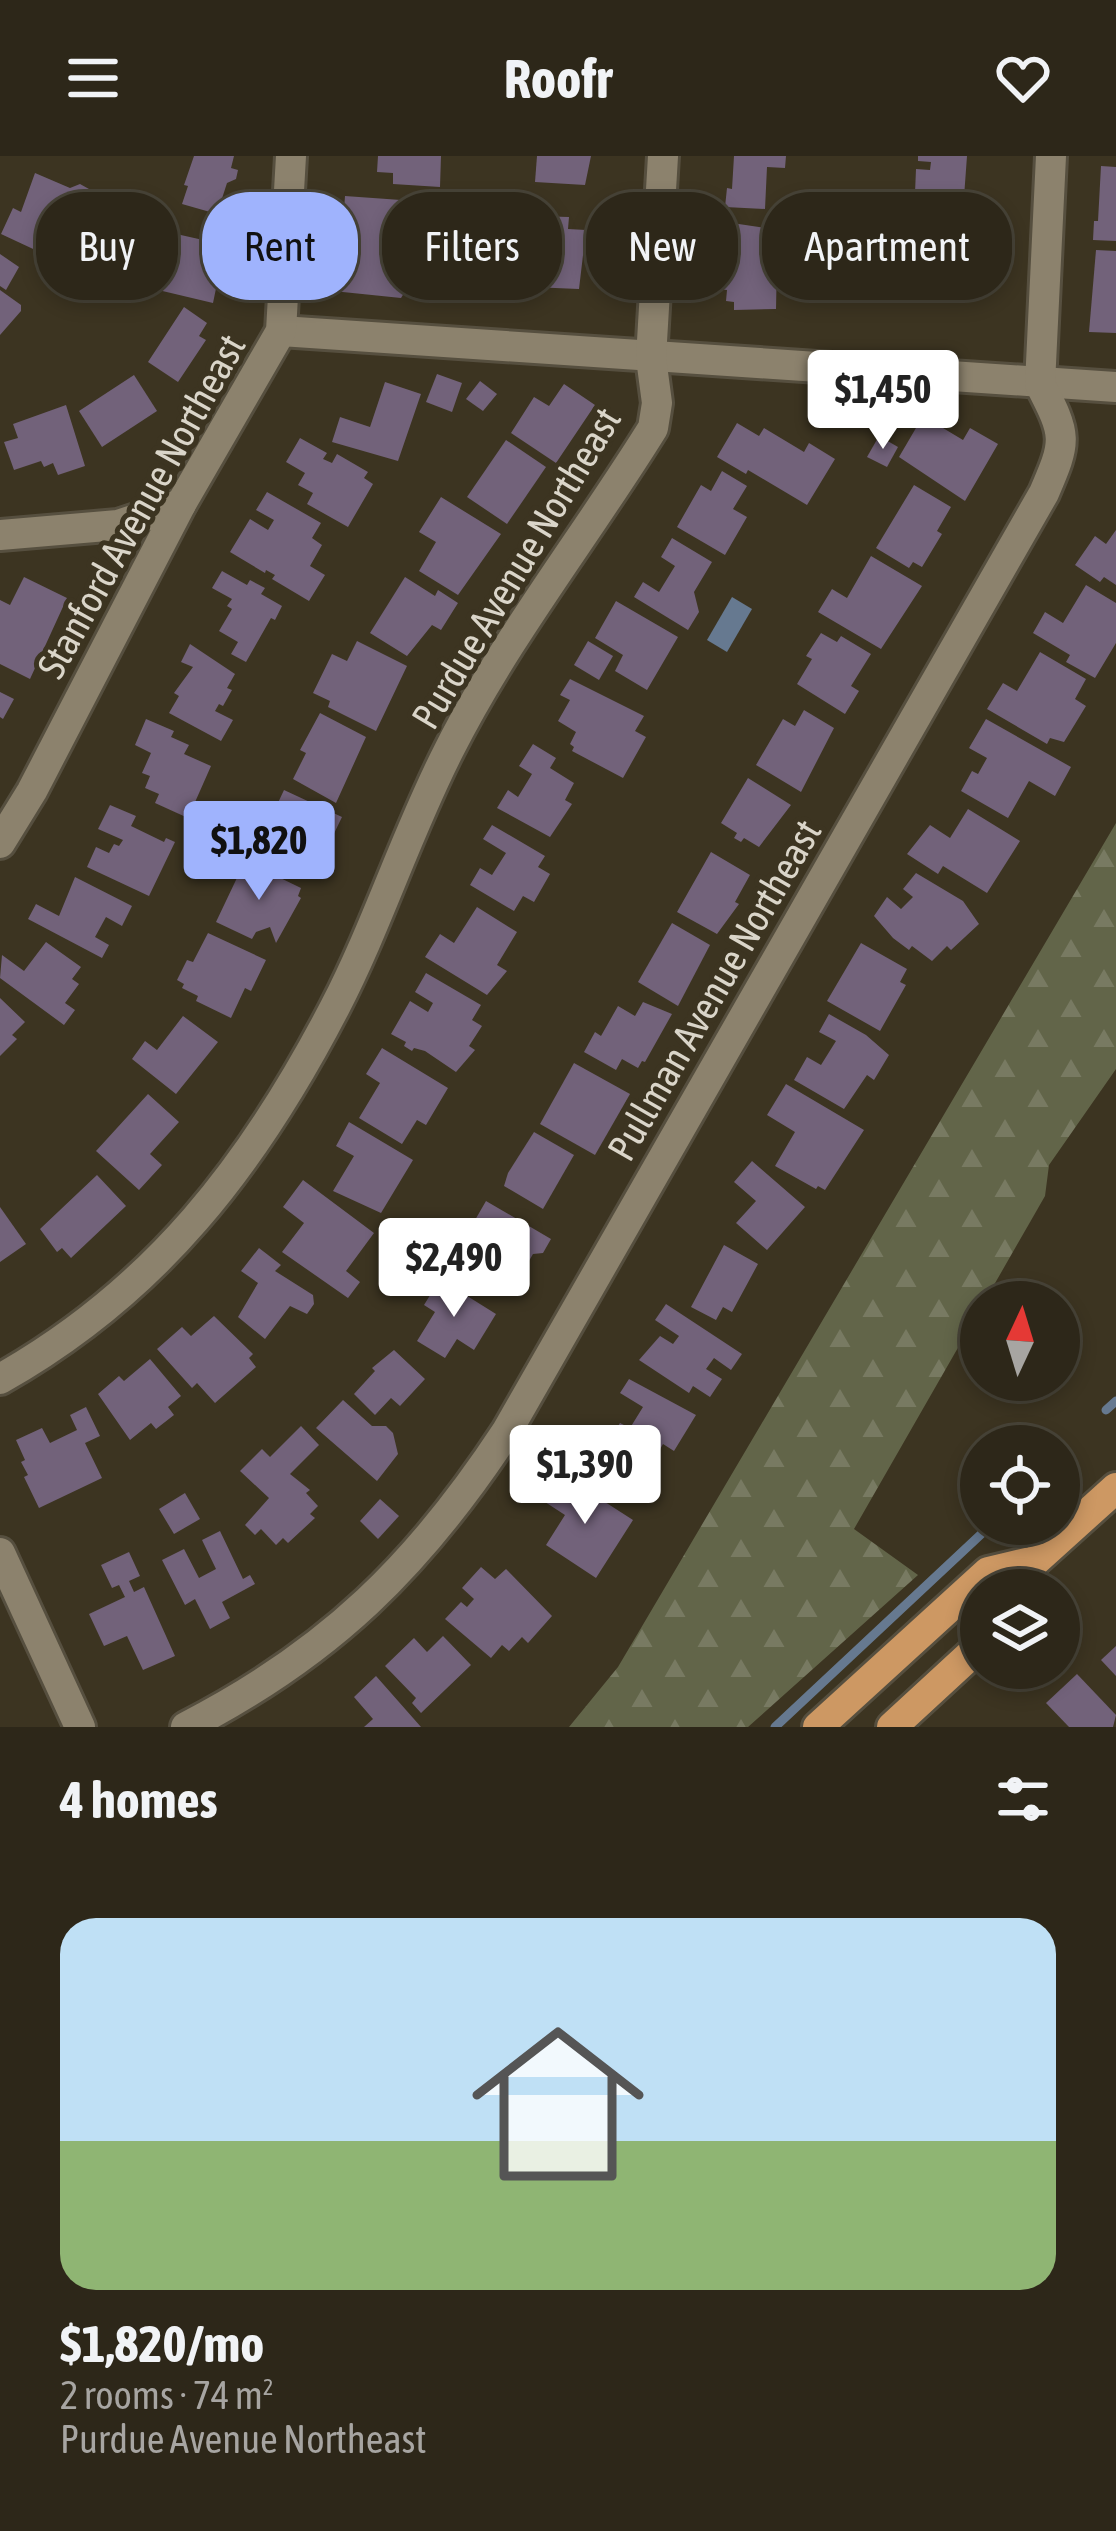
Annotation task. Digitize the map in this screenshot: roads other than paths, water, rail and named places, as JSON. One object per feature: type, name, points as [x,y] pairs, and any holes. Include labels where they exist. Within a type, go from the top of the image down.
[{"type":"main road","points":[[1039,1569],[1116,1488]]},
{"type":"main road","points":[[818,1727],[960,1598]]},
{"type":"main road","points":[[892,1727],[960,1664]]},
{"type":"street","points":[[291,156],[281,332],[1116,387]]},
{"type":"street","name":"Purdue Avenue Northeast","points":[[0,1379],[71,1336],[140,1280],[201,1217],[253,1146],[335,1007],[448,751],[506,649],[653,428],[656,403],[651,358],[663,156]]},
{"type":"street","points":[[1040,384],[1051,156]]},
{"type":"street","name":"Stanford Avenue Northeast","points":[[0,844],[181,504],[281,332]]},
{"type":"street","name":"Pullman Avenue Northeast","points":[[186,1727],[236,1702],[301,1659],[361,1610],[440,1526],[507,1431],[1044,493],[1063,449],[1056,416],[1040,384]]},
{"type":"street","points":[[0,535],[118,525],[181,504]]},
{"type":"street","points":[[0,1553],[80,1727]]},
{"type":"water","points":[[732,597],[752,609],[727,652],[707,640]]},
{"type":"waterway","points":[[1106,1410],[1116,1401]]},
{"type":"waterway","points":[[775,1727],[970,1545]]}]
